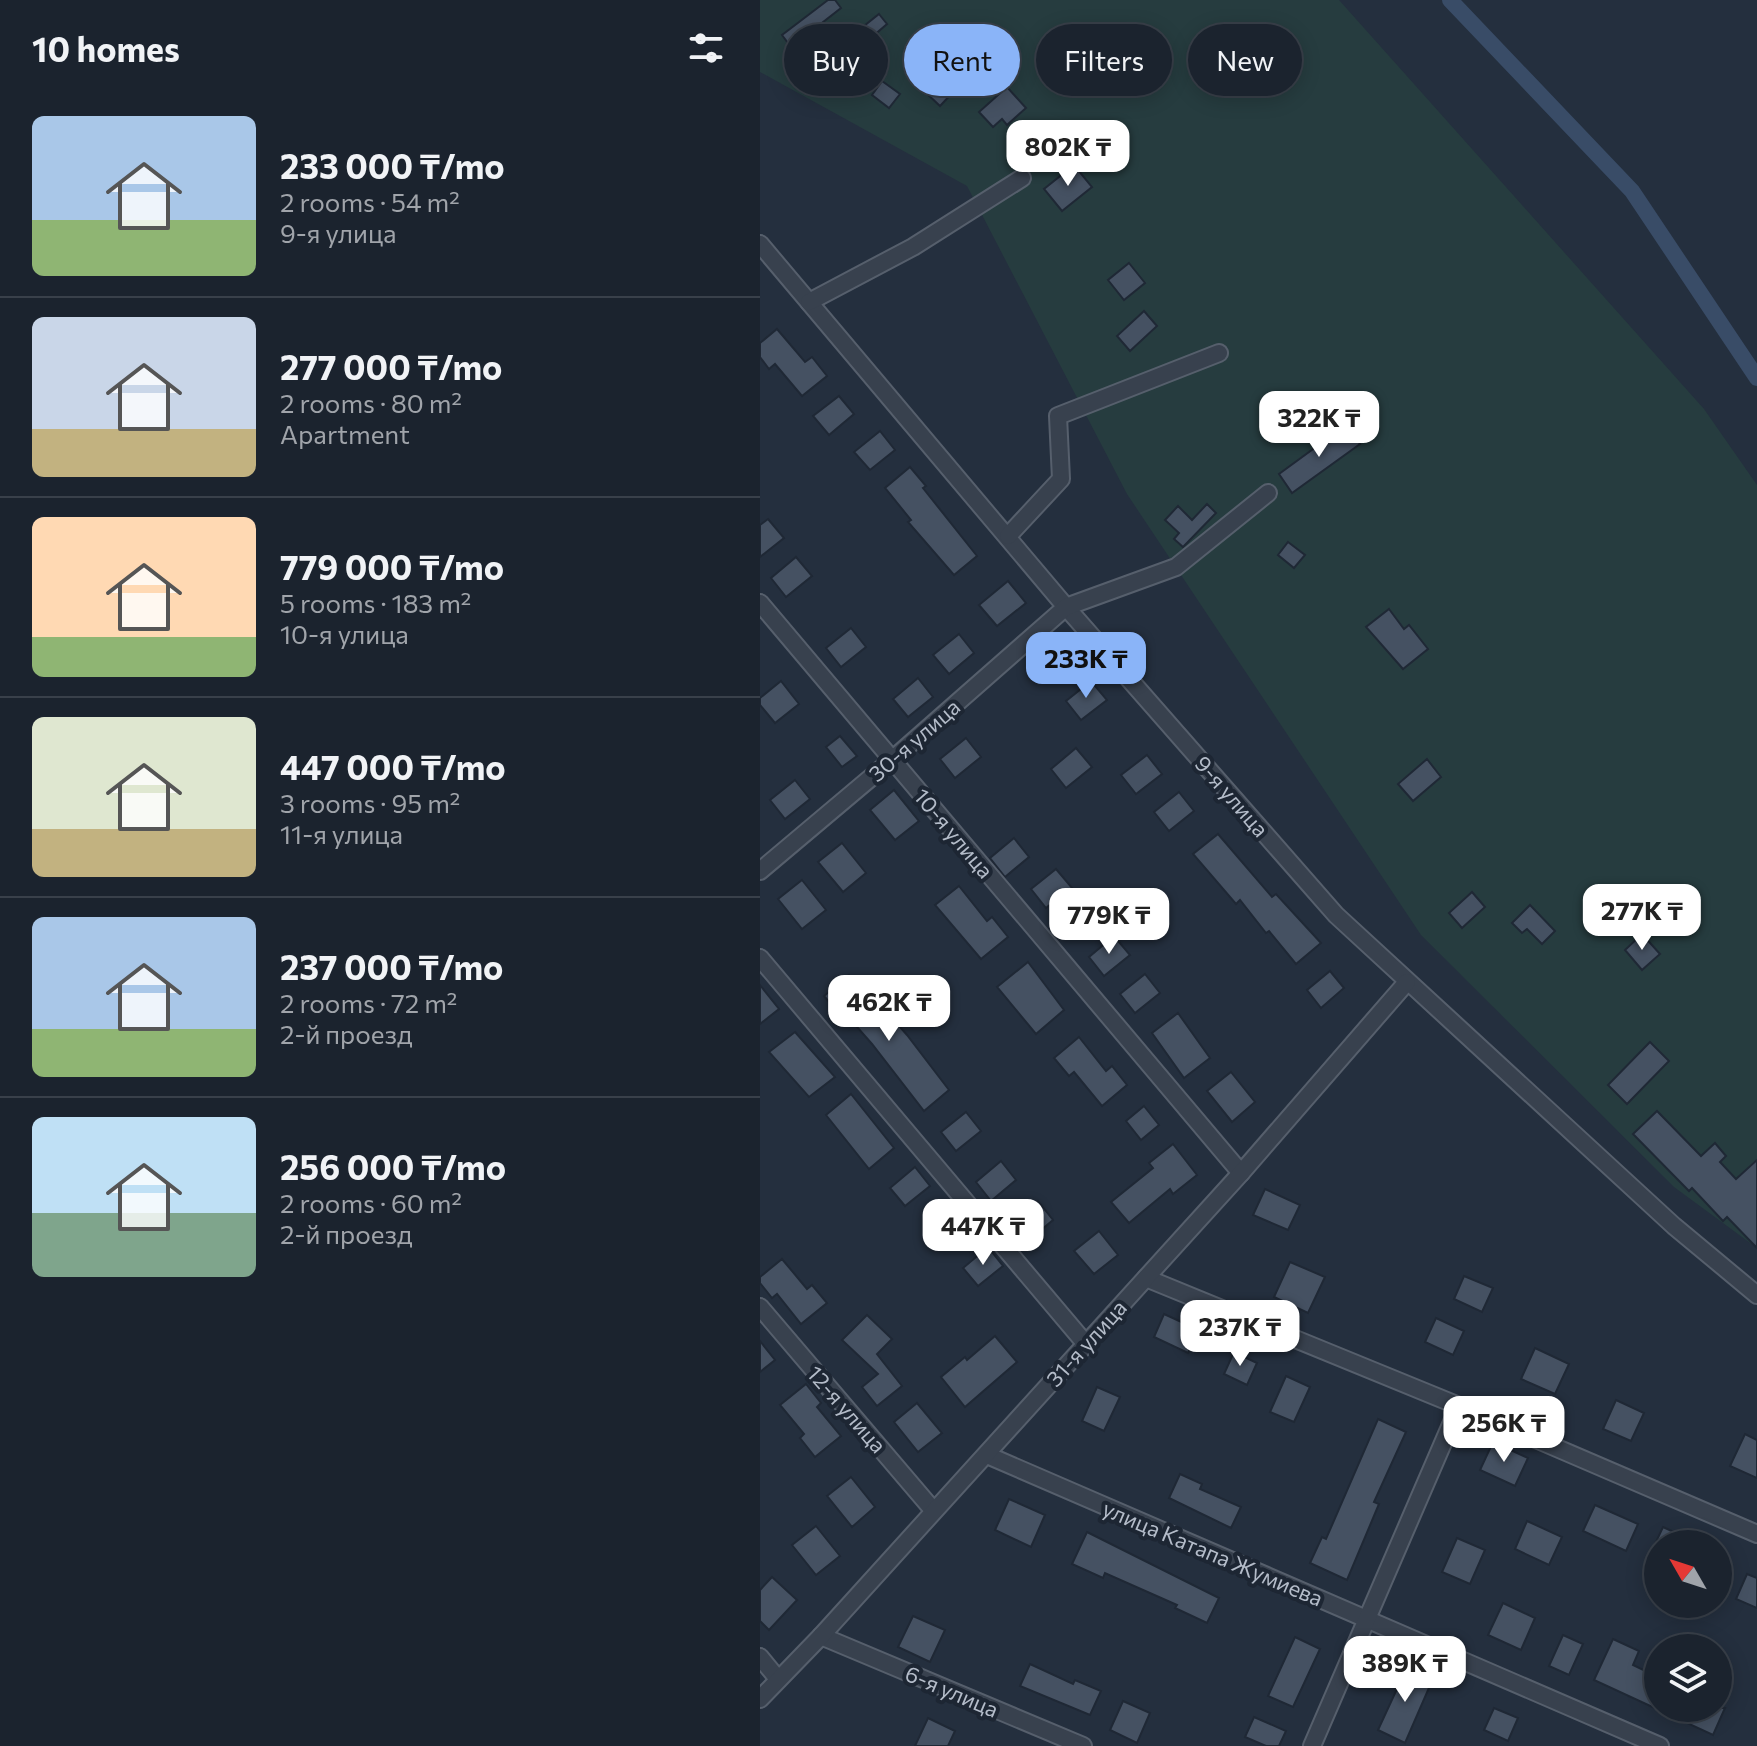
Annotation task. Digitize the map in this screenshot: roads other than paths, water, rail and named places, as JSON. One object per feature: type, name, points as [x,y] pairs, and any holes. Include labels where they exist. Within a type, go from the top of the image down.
[{"type":"street","points":[[809,302],[913,247],[1022,178]]},
{"type":"street","name":"9-я улица","points":[[760,244],[1066,607],[1336,915],[1674,1226],[1757,1295]]},
{"type":"street","points":[[1008,536],[1061,479],[1058,416],[1219,353]]},
{"type":"street","points":[[1066,607],[1176,567],[1268,493]]},
{"type":"street","name":"10-я улица","points":[[760,603],[1241,1173]]},
{"type":"street","name":"30-я улица","points":[[760,871],[1066,607]]},
{"type":"street","points":[[760,958],[1085,1343]]},
{"type":"street","name":"31-я улица","points":[[760,1699],[987,1455],[1241,1173],[1407,982]]},
{"type":"street","points":[[1146,1278],[1459,1406],[1757,1534]]},
{"type":"street","name":"12-я улица","points":[[760,1307],[933,1510]]},
{"type":"street","points":[[1312,1746],[1459,1406]]},
{"type":"street","name":"улица Катапа Жумиева","points":[[987,1455],[1660,1746]]},
{"type":"street","name":"6-я улица","points":[[821,1636],[1083,1746]]},
{"type":"street","points":[[760,1657],[778,1679]]},
{"type":"waterway","points":[[1450,0],[1632,191],[1757,378]]}]
